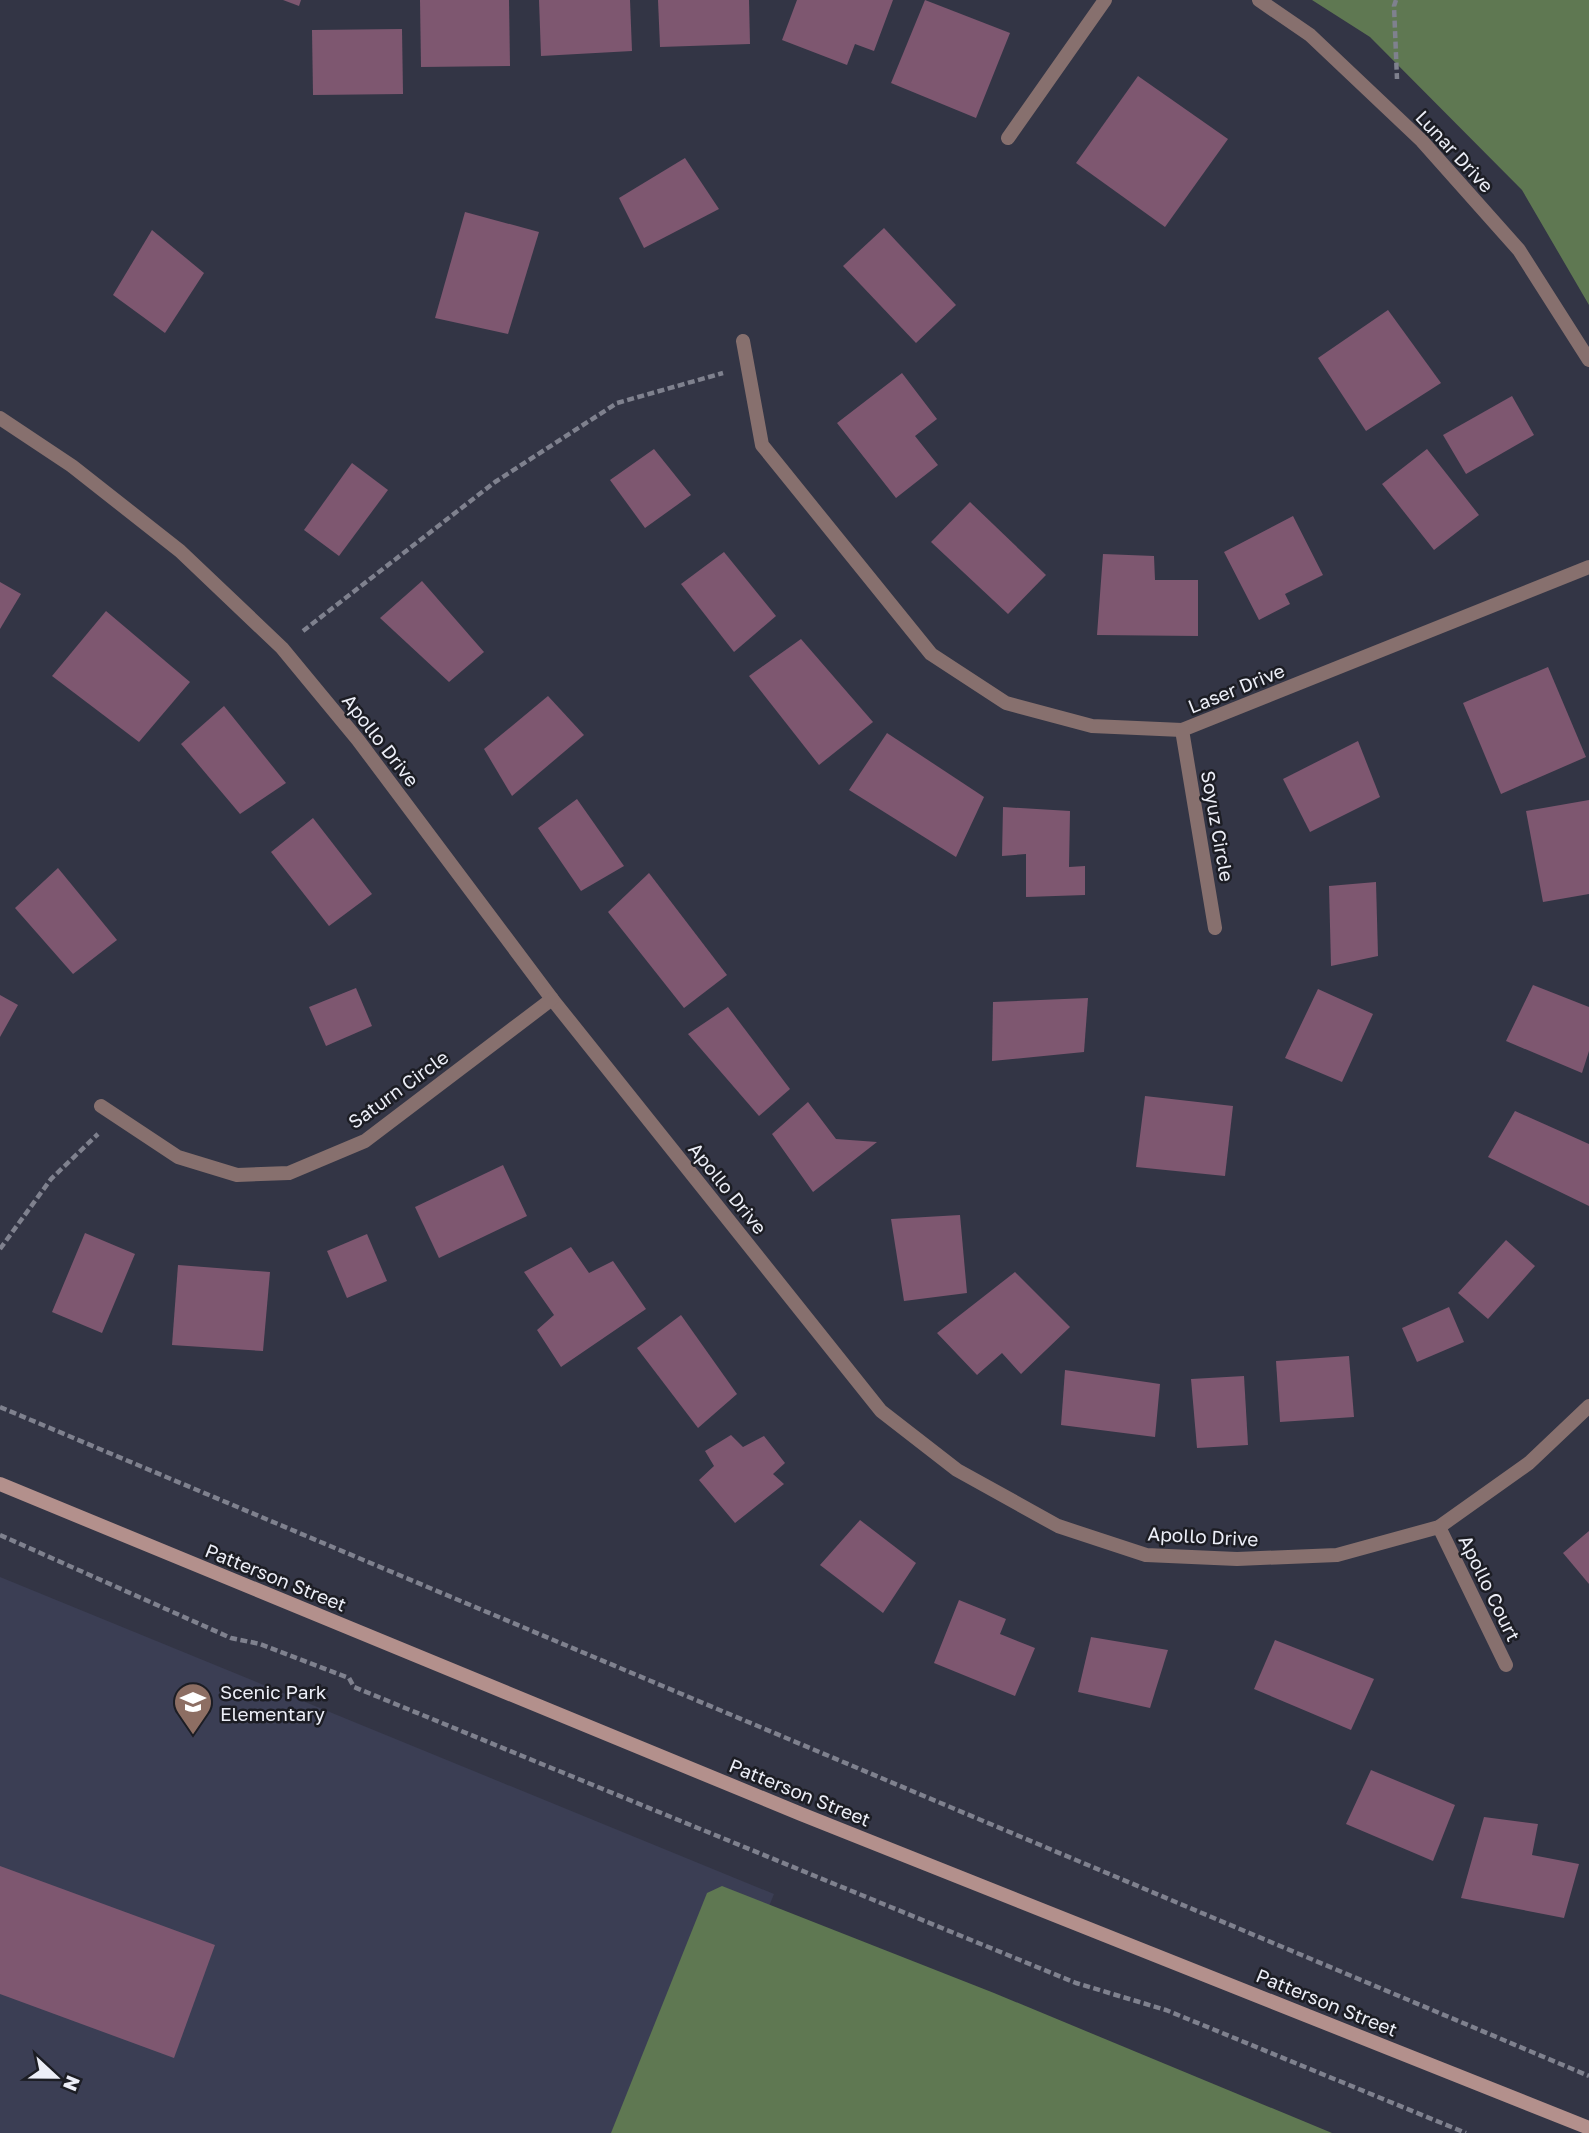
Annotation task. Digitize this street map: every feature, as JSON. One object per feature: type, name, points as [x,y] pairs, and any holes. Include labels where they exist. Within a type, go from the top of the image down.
[{"type":"street","points":[[1008,138],[1105,0]]},
{"type":"street","name":"Lunar Drive","points":[[1259,0],[1310,35],[1422,141],[1520,250],[1589,360]]},
{"type":"street","name":"Laser Drive","points":[[743,341],[762,445],[931,654],[1006,703],[1092,726],[1182,730],[1589,567]]},
{"type":"street","name":"Apollo Drive","points":[[0,418],[72,466],[180,551],[282,648],[358,740],[552,999],[881,1411],[957,1470],[1058,1527],[1146,1555],[1237,1559],[1336,1555],[1439,1527],[1529,1463],[1589,1406]]},
{"type":"street","name":"Soyuz Circle","points":[[1182,730],[1215,928]]},
{"type":"street","name":"Saturn Circle","points":[[101,1106],[178,1157],[237,1175],[289,1173],[365,1141],[552,999]]},
{"type":"street","name":"Patterson Street","points":[[0,1484],[814,1819],[1589,2128]]},
{"type":"street","name":"Apollo Court","points":[[1439,1527],[1506,1665]]},
{"type":"path","points":[[1396,0],[1399,119]]},
{"type":"path","points":[[282,648],[495,482],[617,403],[747,366]]},
{"type":"path","points":[[0,1249],[51,1179],[116,1116]]},
{"type":"path","points":[[0,1407],[1589,2076]]},
{"type":"path","points":[[0,1535],[231,1637],[260,1644],[349,1678],[354,1687],[1076,1983],[1166,2010],[1466,2133]]},
{"type":"shaded area","name":"Scenic Park Elementary","points":[[0,1577],[774,1894],[676,2133],[0,2133]]},
{"type":"green space","points":[[1312,0],[1589,0],[1589,305],[1522,190],[1370,37]]},
{"type":"green space","points":[[722,1886],[994,1993],[1332,2133],[611,2133],[707,1893]]},
{"type":"building","points":[[283,0],[301,0],[299,6]]},
{"type":"building","points":[[420,0],[509,0],[510,66],[421,67]]},
{"type":"building","points":[[539,0],[630,0],[632,51],[541,56]]},
{"type":"building","points":[[658,0],[749,0],[750,44],[660,47]]},
{"type":"building","points":[[797,0],[893,0],[874,51],[855,44],[847,65],[782,40]]},
{"type":"building","points":[[925,0],[1010,33],[976,118],[891,83]]},
{"type":"building","points":[[402,29],[403,94],[313,95],[312,30]]},
{"type":"building","points":[[1138,76],[1228,139],[1165,227],[1076,163]]},
{"type":"building","points":[[685,158],[719,209],[644,248],[619,198]]},
{"type":"building","points":[[465,212],[539,232],[508,334],[435,318]]},
{"type":"building","points":[[884,228],[956,305],[916,343],[843,266]]},
{"type":"building","points":[[152,230],[204,273],[165,333],[113,295]]},
{"type":"building","points":[[1388,310],[1441,383],[1366,431],[1318,358]]},
{"type":"building","points":[[902,373],[937,419],[915,436],[938,465],[896,498],[837,423]]},
{"type":"building","points":[[1512,396],[1534,435],[1466,474],[1443,435]]},
{"type":"building","points":[[654,449],[691,495],[645,528],[610,480]]},
{"type":"building","points":[[1427,449],[1479,515],[1434,550],[1382,484]]},
{"type":"building","points":[[352,463],[388,490],[339,556],[304,530]]},
{"type":"building","points":[[970,502],[1046,575],[1008,614],[931,542]]},
{"type":"building","points":[[1293,516],[1323,575],[1285,594],[1290,604],[1259,620],[1224,552]]},
{"type":"building","points":[[724,552],[776,616],[734,652],[681,584]]},
{"type":"building","points":[[1103,554],[1154,556],[1155,580],[1198,580],[1198,636],[1097,635]]},
{"type":"building","points":[[422,581],[484,652],[449,682],[380,618]]},
{"type":"building","points":[[0,582],[21,594],[0,629]]},
{"type":"building","points":[[106,611],[190,682],[139,742],[52,676]]},
{"type":"building","points":[[801,639],[873,722],[819,765],[749,676]]},
{"type":"building","points":[[1548,667],[1586,757],[1501,794],[1463,703]]},
{"type":"building","points":[[548,696],[584,735],[512,796],[484,749]]},
{"type":"building","points":[[224,706],[286,783],[240,814],[181,744]]},
{"type":"building","points":[[887,733],[984,797],[956,857],[849,790]]},
{"type":"building","points":[[1358,741],[1380,797],[1310,832],[1283,779]]},
{"type":"building","points":[[577,799],[624,866],[581,891],[538,828]]},
{"type":"building","points":[[1589,800],[1589,894],[1543,902],[1526,811]]},
{"type":"building","points":[[1003,807],[1070,811],[1069,867],[1085,866],[1085,895],[1026,897],[1026,854],[1002,856]]},
{"type":"building","points":[[313,818],[372,894],[329,926],[271,852]]},
{"type":"building","points":[[58,868],[117,940],[73,974],[15,908]]},
{"type":"building","points":[[649,873],[727,975],[684,1008],[608,912]]},
{"type":"building","points":[[1376,882],[1378,956],[1331,966],[1329,886]]},
{"type":"building","points":[[1533,985],[1589,1007],[1589,1051],[1582,1073],[1506,1041]]},
{"type":"building","points":[[356,988],[372,1026],[326,1046],[309,1007]]},
{"type":"building","points":[[1318,989],[1373,1014],[1342,1082],[1285,1058]]},
{"type":"building","points":[[0,995],[18,1005],[0,1037]]},
{"type":"building","points":[[1088,998],[1084,1052],[992,1061],[993,1002]]},
{"type":"building","points":[[728,1007],[790,1089],[759,1116],[688,1034]]},
{"type":"building","points":[[1145,1096],[1233,1106],[1225,1176],[1136,1167]]},
{"type":"building","points":[[808,1102],[836,1139],[877,1142],[813,1192],[772,1134]]},
{"type":"building","points":[[1515,1111],[1589,1144],[1589,1206],[1488,1157]]},
{"type":"building","points":[[503,1165],[527,1216],[439,1258],[415,1207]]},
{"type":"building","points":[[960,1215],[967,1293],[904,1301],[891,1219]]},
{"type":"building","points":[[85,1233],[135,1254],[102,1333],[52,1312]]},
{"type":"building","points":[[367,1234],[387,1281],[347,1298],[327,1251]]},
{"type":"building","points":[[1506,1240],[1535,1266],[1488,1319],[1458,1293]]},
{"type":"building","points":[[571,1247],[589,1273],[613,1261],[646,1309],[561,1367],[537,1330],[554,1315],[524,1272]]},
{"type":"building","points":[[178,1265],[270,1272],[263,1351],[172,1345]]},
{"type":"building","points":[[1015,1272],[1070,1327],[1021,1374],[1002,1353],[977,1375],[937,1333]]},
{"type":"building","points":[[1449,1307],[1464,1342],[1417,1362],[1402,1328]]},
{"type":"building","points":[[681,1315],[737,1394],[698,1428],[637,1348]]},
{"type":"building","points":[[1349,1356],[1354,1417],[1280,1422],[1276,1361]]},
{"type":"building","points":[[1065,1370],[1160,1384],[1155,1437],[1061,1425]]},
{"type":"building","points":[[1244,1376],[1248,1445],[1197,1448],[1191,1379]]},
{"type":"building","points":[[731,1435],[743,1447],[764,1436],[785,1463],[773,1474],[784,1484],[735,1523],[699,1480],[714,1466],[705,1451]]},
{"type":"building","points":[[860,1520],[916,1563],[883,1613],[820,1565]]},
{"type":"building","points":[[1589,1531],[1589,1584],[1563,1553]]},
{"type":"building","points":[[959,1600],[1006,1619],[1000,1634],[1035,1648],[1015,1696],[934,1663]]},
{"type":"building","points":[[1091,1637],[1168,1650],[1150,1708],[1078,1692]]},
{"type":"building","points":[[1275,1640],[1374,1679],[1351,1730],[1254,1689]]},
{"type":"building","points":[[1371,1770],[1455,1805],[1433,1861],[1346,1824]]},
{"type":"building","points":[[1484,1817],[1538,1824],[1532,1855],[1579,1864],[1564,1918],[1461,1898]]},
{"type":"building","points":[[0,1866],[215,1945],[174,2058],[0,1994]]},
{"type":"place","name":"Scenic Park Elementary","points":[[193,1736]]}]
